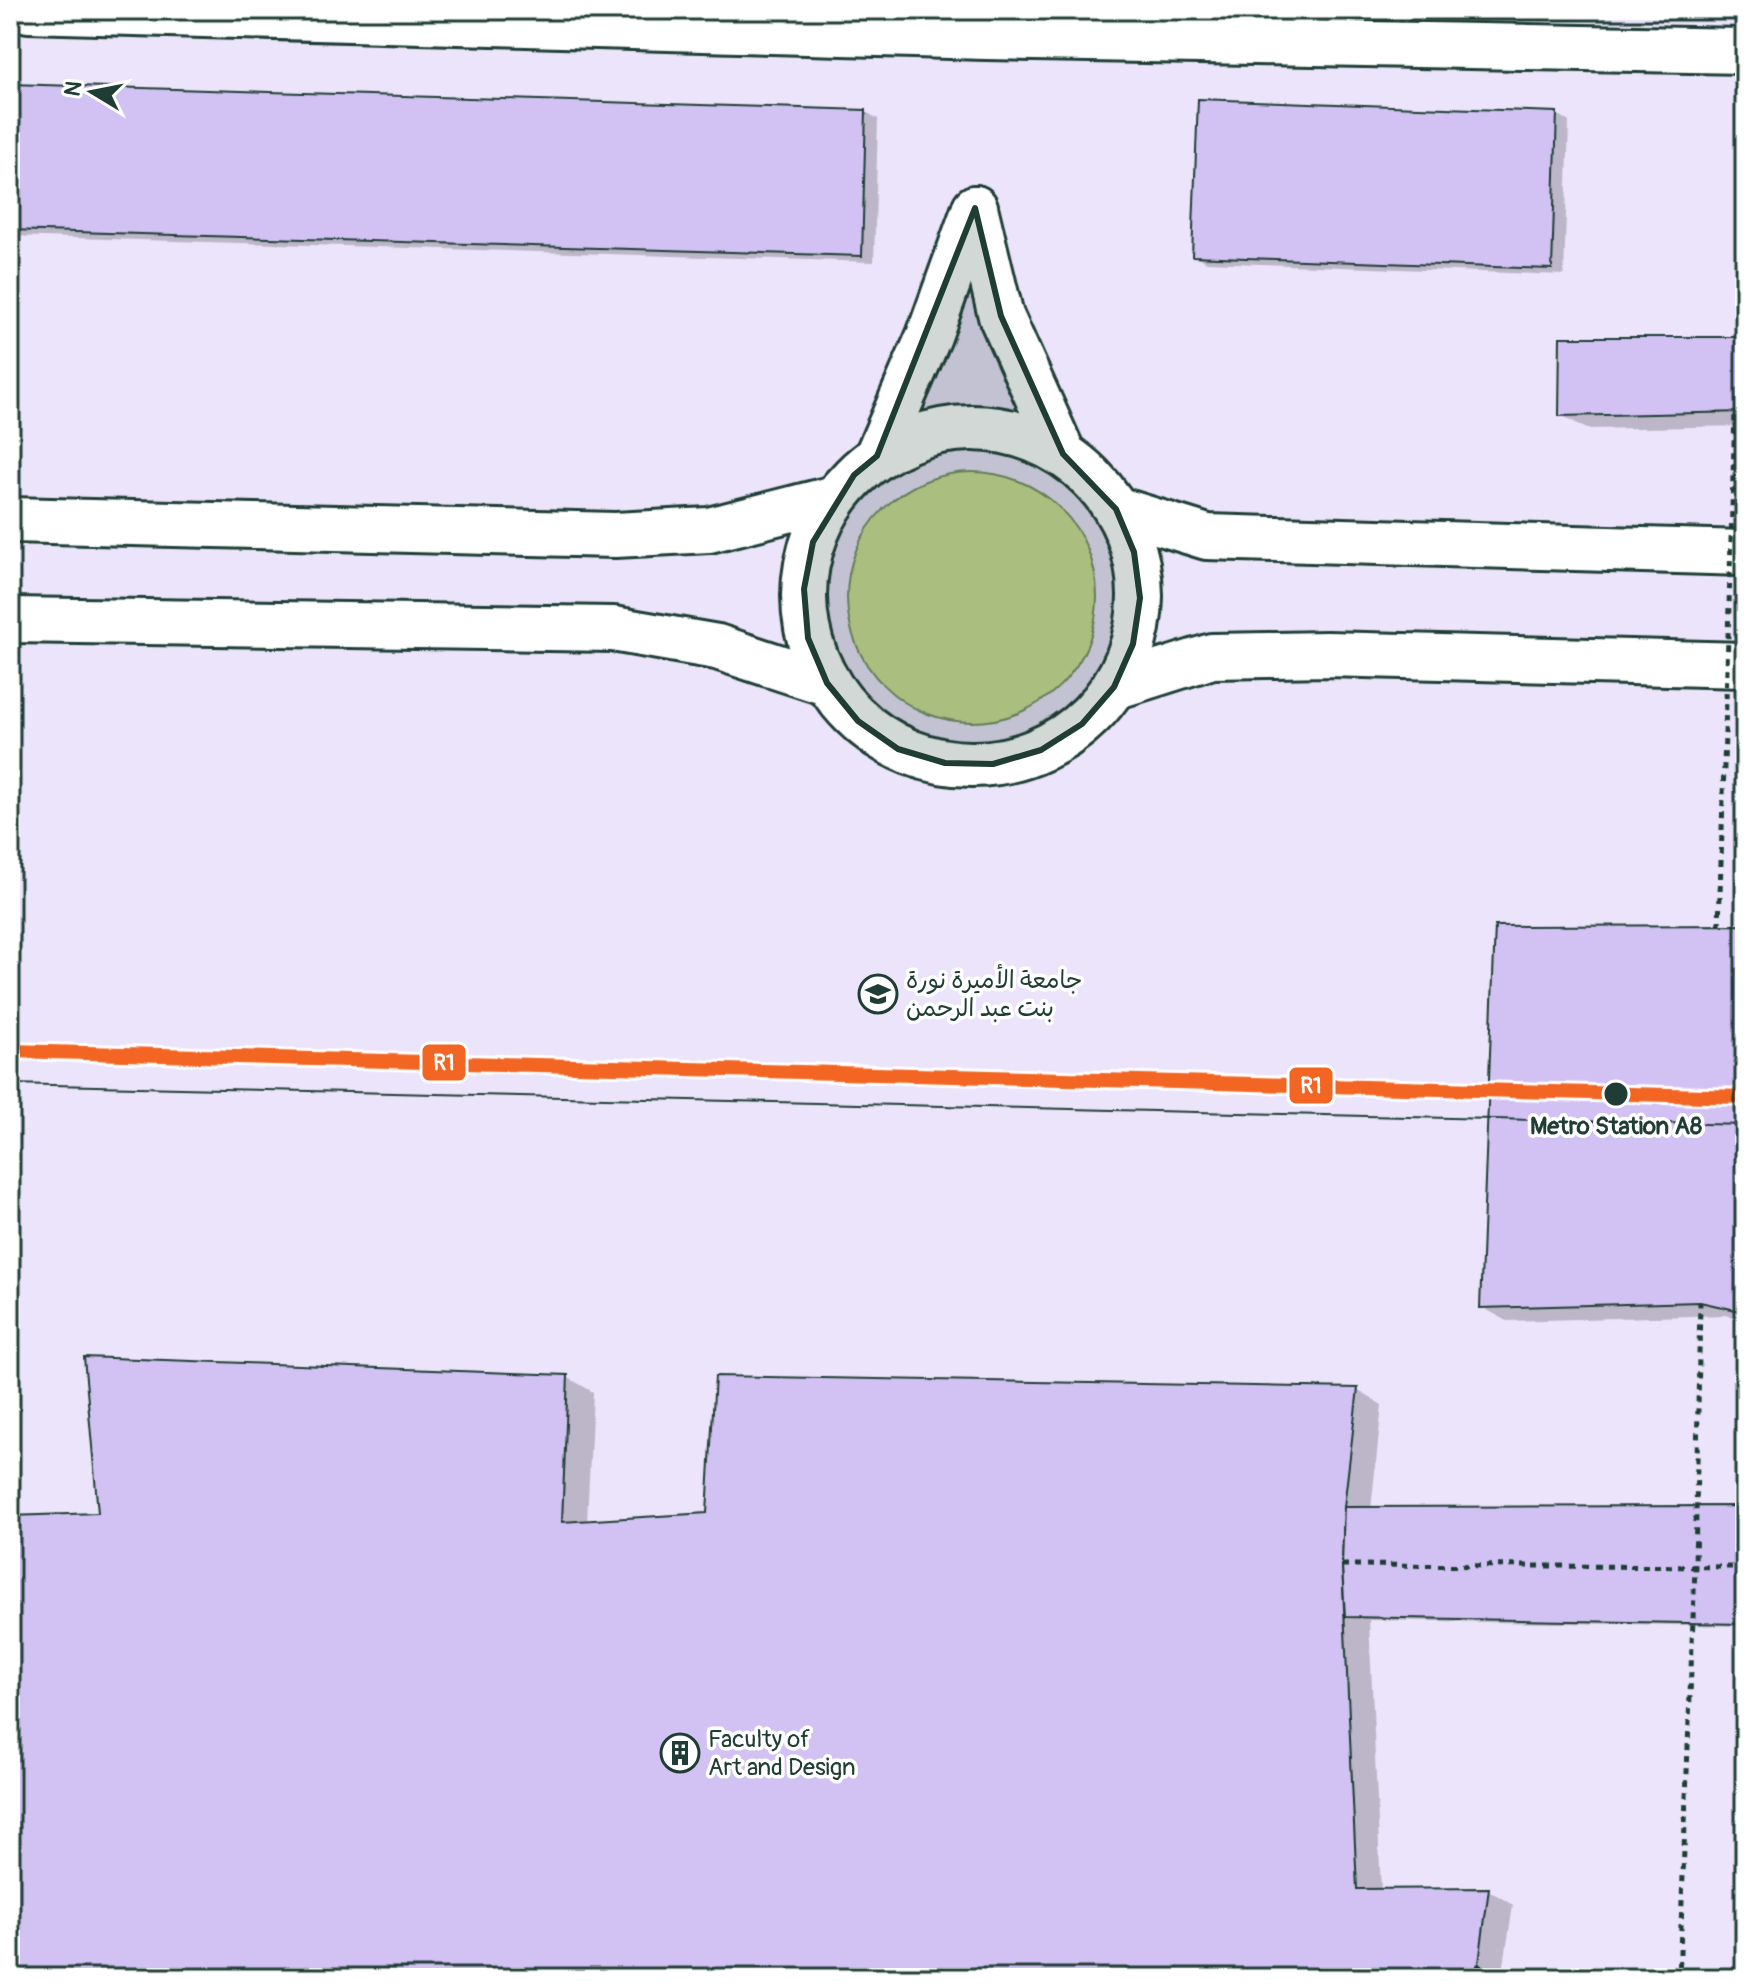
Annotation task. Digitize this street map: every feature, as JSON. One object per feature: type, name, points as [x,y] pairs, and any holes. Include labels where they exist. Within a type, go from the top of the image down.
[{"type":"street","points":[[28,10],[986,24],[1745,51]]},
{"type":"street","points":[[877,456],[929,336],[975,208],[1001,316],[1063,454]]},
{"type":"street","points":[[969,427],[1018,433],[1063,454],[1093,478],[1116,509],[1134,552],[1140,598],[1133,644],[1114,687],[1082,724],[1051,744],[1041,750],[993,764],[945,763],[898,749],[858,721],[827,683],[808,638],[804,589],[813,542],[835,498],[854,475],[877,456],[921,435],[969,427]]},
{"type":"street","points":[[10,520],[615,535],[709,530],[835,498]]},
{"type":"street","points":[[1116,509],[1207,537],[1745,553]]},
{"type":"street","points":[[10,620],[613,629],[717,647],[827,683]]},
{"type":"street","points":[[1114,687],[1212,656],[1327,654],[1745,665]]},
{"type":"path","points":[[1719,926],[1735,412]]},
{"type":"path","points":[[1679,1978],[1695,1567],[1700,1302]]},
{"type":"path","points":[[1342,1565],[1745,1567]]},
{"type":"path","points":[[1476,1966],[1532,1978]]},
{"type":"highlighted area","points":[[975,208],[1001,316],[1063,454],[1116,509],[1134,552],[1140,598],[1133,644],[1114,687],[1082,724],[1041,750],[993,764],[945,763],[898,749],[858,721],[827,683],[808,638],[804,589],[813,542],[854,475],[877,456]]},
{"type":"shaded area","name":"جامعة الأميرة نورة بنت عبد الرحمن","points":[[10,10],[1745,10],[1745,1978],[10,1978]]},
{"type":"green space","points":[[960,472],[984,472],[1020,481],[1061,508],[1088,549],[1095,573],[1095,621],[1088,645],[1061,686],[1020,713],[984,722],[960,722],[924,713],[883,686],[856,645],[847,609],[847,585],[856,549],[883,508],[924,481]]},
{"type":"building","points":[[10,84],[866,110],[862,256],[10,230]]},
{"type":"building","points":[[1198,99],[1557,112],[1552,269],[1192,256]]},
{"type":"building","points":[[1560,337],[1745,337],[1745,412],[1559,416]]},
{"type":"building","name":"Metro Station A8","points":[[1745,925],[1745,1312],[1700,1302],[1480,1308],[1495,926]]},
{"type":"building","name":"Faculty of Art and Design","points":[[84,1357],[568,1375],[562,1522],[707,1513],[715,1376],[1358,1388],[1344,1507],[1342,1565],[1357,1889],[1489,1888],[1477,1978],[10,1978],[10,1516],[98,1513]]},
{"type":"building","points":[[1745,1506],[1745,1624],[1345,1617],[1342,1565],[1344,1507]]},
{"type":"tram line","points":[[10,1084],[1745,1125]]},
{"type":"transit line","name":"R1","points":[[10,1051],[1745,1097]]},
{"type":"place","name":"جامعة الأميرة نورة بنت عبد الرحمن","points":[[878,994]]},
{"type":"place","name":"Metro Station A8","points":[[1616,1094]]},
{"type":"place","name":"Faculty of Art and Design","points":[[680,1753]]}]
